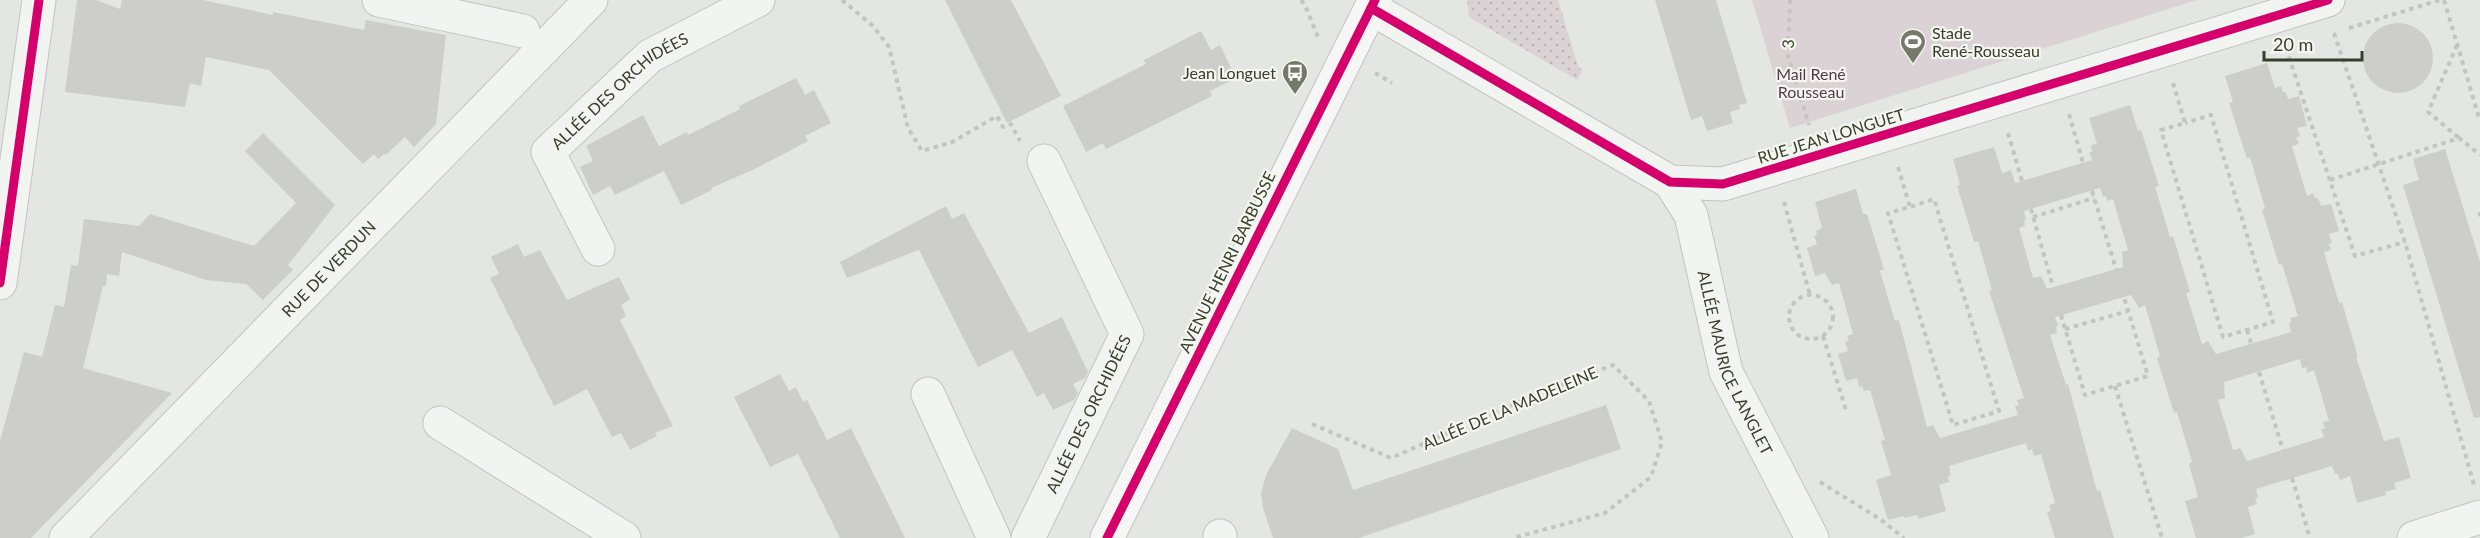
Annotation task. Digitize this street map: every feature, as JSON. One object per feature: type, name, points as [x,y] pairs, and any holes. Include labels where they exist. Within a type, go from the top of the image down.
[{"type":"main road","name":"AVENUE HENRI BARBUSSE","points":[[1107,538],[1373,4]]},
{"type":"street","points":[[0,283],[39,0]]},
{"type":"street","points":[[379,0],[523,30]]},
{"type":"street","name":"RUE DE VERDUN","points":[[66,538],[591,0]]},
{"type":"street","name":"ALLÉE DES ORCHIDÉES","points":[[598,249],[548,152],[650,56],[758,0]]},
{"type":"street","name":"RUE JEAN LONGUET","points":[[1373,4],[1670,182],[1723,184],[2328,0]]},
{"type":"street","name":"ALLÉE DES ORCHIDÉES","points":[[1028,538],[1127,333],[1044,161]]},
{"type":"street","name":"ALLÉE MAURICE LANGLET","points":[[1670,182],[1691,215],[1726,372],[1812,538]]},
{"type":"street","points":[[928,394],[994,538]]},
{"type":"street","points":[[440,423],[624,538]]},
{"type":"street","points":[[2414,538],[2478,507]]},
{"type":"path","points":[[842,0],[873,26],[889,47],[908,128],[922,151],[952,142],[997,116],[1004,127],[1011,124],[1034,165],[1044,161]]},
{"type":"path","points":[[1301,0],[1318,37]]},
{"type":"path","points":[[2444,0],[2480,121]]},
{"type":"path","points":[[2334,33],[2405,242],[2478,507]]},
{"type":"path","points":[[2457,45],[2428,112],[2480,155]]},
{"type":"path","points":[[2286,48],[2355,256],[2405,242]]},
{"type":"path","points":[[2173,82],[2185,123]]},
{"type":"path","points":[[2069,114],[2084,163]]},
{"type":"path","points":[[2211,115],[2273,322],[2223,337],[2161,130],[2185,123],[2211,115]]},
{"type":"path","points":[[2008,133],[2022,181]]},
{"type":"path","points":[[2330,180],[2459,138]]},
{"type":"path","points":[[1898,167],[1910,207]]},
{"type":"path","points":[[2092,191],[2115,269]]},
{"type":"path","points":[[2033,217],[2094,198]]},
{"type":"path","points":[[1934,199],[1999,411],[1953,425],[1888,213],[1910,207],[1934,199]]},
{"type":"path","points":[[1784,202],[1810,295]]},
{"type":"path","points":[[2031,209],[2053,287]]},
{"type":"path","points":[[2480,212],[2480,219]]},
{"type":"path","points":[[1810,295],[1819,296],[1827,302],[1832,310],[1833,320],[1830,329],[1823,336],[1810,339],[1797,334],[1790,324],[1790,310],[1797,299],[1810,295]]},
{"type":"path","points":[[2061,315],[2085,395],[2148,376],[2124,297]]},
{"type":"path","points":[[2065,329],[2128,311]]},
{"type":"path","points":[[2247,330],[2251,344]]},
{"type":"path","points":[[1823,336],[1846,410]]},
{"type":"path","points":[[2259,372],[2283,450]]},
{"type":"path","points":[[2115,386],[2162,538]]},
{"type":"path","points":[[1772,459],[1825,484],[1880,519],[1904,538]]},
{"type":"path","points":[[2292,478],[2310,538]]},
{"type":"green space","points":[[1467,0],[1558,0],[1577,63],[1582,71],[1577,80],[1469,17]]},
{"type":"green space","name":"Stade René-Rousseau","points":[[1752,0],[2197,0],[1790,128]]},
{"type":"building","points":[[77,0],[96,0],[120,9],[122,0],[203,0],[273,15],[273,12],[364,30],[366,20],[446,35],[436,124],[414,147],[405,137],[386,155],[378,159],[374,154],[363,164],[269,70],[206,57],[201,86],[190,83],[185,107],[65,92]]},
{"type":"building","points":[[945,0],[1011,0],[1061,96],[1007,123]]},
{"type":"building","points":[[1655,0],[1716,0],[1747,103],[1739,105],[1740,109],[1730,112],[1733,123],[1707,131],[1702,116],[1691,120]]},
{"type":"building","points":[[2391,23],[2405,23],[2418,29],[2427,38],[2433,51],[2431,71],[2423,83],[2405,93],[2391,93],[2378,87],[2369,78],[2363,65],[2363,51],[2369,38],[2378,29]]},
{"type":"building","points":[[1201,31],[1211,50],[1220,45],[1236,78],[1210,91],[1212,96],[1106,149],[1103,143],[1086,152],[1063,106],[1146,64],[1144,60]]},
{"type":"building","points":[[2267,63],[2275,88],[2281,86],[2288,99],[2299,96],[2307,126],[2297,128],[2300,136],[2296,138],[2299,144],[2292,146],[2307,196],[2313,193],[2321,206],[2331,204],[2339,231],[2329,234],[2332,243],[2329,244],[2331,250],[2324,252],[2339,303],[2342,302],[2358,357],[2356,357],[2384,441],[2399,437],[2411,478],[2394,483],[2396,489],[2385,492],[2386,495],[2357,503],[2350,476],[2340,480],[2332,466],[2256,489],[2257,504],[2248,507],[2255,534],[2241,538],[2196,538],[2185,501],[2198,497],[2189,464],[2192,462],[2157,358],[2160,356],[2145,305],[2139,308],[2131,295],[2055,317],[2058,326],[2056,327],[2057,333],[2050,335],[2066,385],[2068,384],[2097,491],[2100,490],[2114,538],[2055,538],[2047,512],[2051,511],[2049,505],[2055,503],[2041,454],[2034,456],[2032,449],[2028,451],[2026,443],[1949,466],[1951,475],[1948,476],[1949,482],[1939,485],[1946,511],[1918,519],[1917,515],[1888,520],[1876,480],[1891,475],[1881,441],[1885,440],[1870,390],[1864,391],[1862,386],[1859,387],[1857,378],[1846,381],[1838,354],[1848,351],[1845,342],[1849,340],[1847,336],[1853,334],[1839,283],[1832,285],[1825,273],[1815,276],[1807,248],[1817,244],[1814,236],[1817,235],[1816,231],[1822,228],[1815,202],[1856,189],[1863,214],[1867,214],[1884,269],[1880,271],[1895,321],[1899,320],[1927,427],[1933,425],[1940,438],[2018,415],[2015,406],[2019,405],[2017,400],[2024,398],[1989,291],[1992,290],[1978,241],[1974,242],[1957,186],[1960,185],[1953,159],[1994,147],[2002,173],[2011,170],[2015,183],[2092,160],[2089,152],[2092,152],[2091,145],[2097,144],[2089,118],[2130,105],[2138,131],[2141,130],[2159,186],[2155,187],[2190,292],[2186,293],[2202,344],[2208,341],[2216,354],[2291,332],[2290,318],[2298,316],[2262,210],[2265,208],[2250,157],[2247,159],[2229,103],[2233,102],[2225,76]],"holes":[[[2100,188],[2107,201],[2113,199],[2128,250],[2122,252],[2123,267],[2047,289],[2041,276],[2033,278],[2019,228],[2025,226],[2024,211]],[[2300,359],[2302,368],[2306,367],[2307,373],[2314,370],[2329,421],[2323,422],[2325,429],[2321,429],[2324,437],[2247,461],[2240,448],[2233,450],[2218,400],[2225,398],[2224,382]]]},
{"type":"building","points":[[796,78],[805,95],[814,90],[831,123],[805,136],[808,141],[681,205],[664,171],[615,195],[610,186],[593,195],[580,167],[593,161],[586,146],[643,115],[659,146],[687,132],[688,135],[740,109],[739,106]]},
{"type":"building","points":[[263,133],[335,205],[288,265],[293,270],[263,300],[246,284],[206,280],[122,252],[119,276],[107,274],[106,286],[103,286],[83,368],[172,393],[31,538],[0,538],[0,441],[24,352],[42,357],[55,305],[64,307],[71,265],[78,266],[84,219],[139,226],[150,214],[254,246],[296,203],[245,151]]},
{"type":"building","points":[[2445,149],[2480,262],[2480,417],[2474,418],[2403,185],[2419,180],[2413,159]]},
{"type":"building","points":[[946,206],[952,219],[964,213],[1029,333],[1062,317],[1088,372],[1085,378],[1073,384],[1078,393],[1074,400],[1053,410],[1044,393],[1037,397],[1012,350],[978,367],[919,250],[847,278],[840,262]]},
{"type":"building","points":[[518,244],[524,257],[540,250],[567,300],[619,277],[630,299],[621,305],[626,316],[620,320],[673,426],[655,433],[657,436],[630,450],[621,433],[612,437],[587,389],[554,406],[490,278],[499,274],[491,257]]},
{"type":"building","points":[[780,374],[789,391],[796,387],[803,402],[807,400],[827,440],[851,428],[905,538],[840,538],[798,454],[770,467],[734,397]]},
{"type":"building","points":[[1606,405],[1621,449],[1359,538],[1273,538],[1263,508],[1261,493],[1266,475],[1292,428],[1338,449],[1353,490]]},
{"type":"cycle path","points":[[0,283],[39,0]]},
{"type":"cycle path","points":[[1107,538],[1375,0]]},
{"type":"cycle path","points":[[1371,8],[1670,182],[1723,184],[2328,0]]},
{"type":"place","name":"Stade René-Rousseau","points":[[1913,65]]},
{"type":"place","name":"Jean Longuet","points":[[1295,96]]},
{"type":"park label","name":"Mail René Rousseau","points":[[1811,83]]}]
